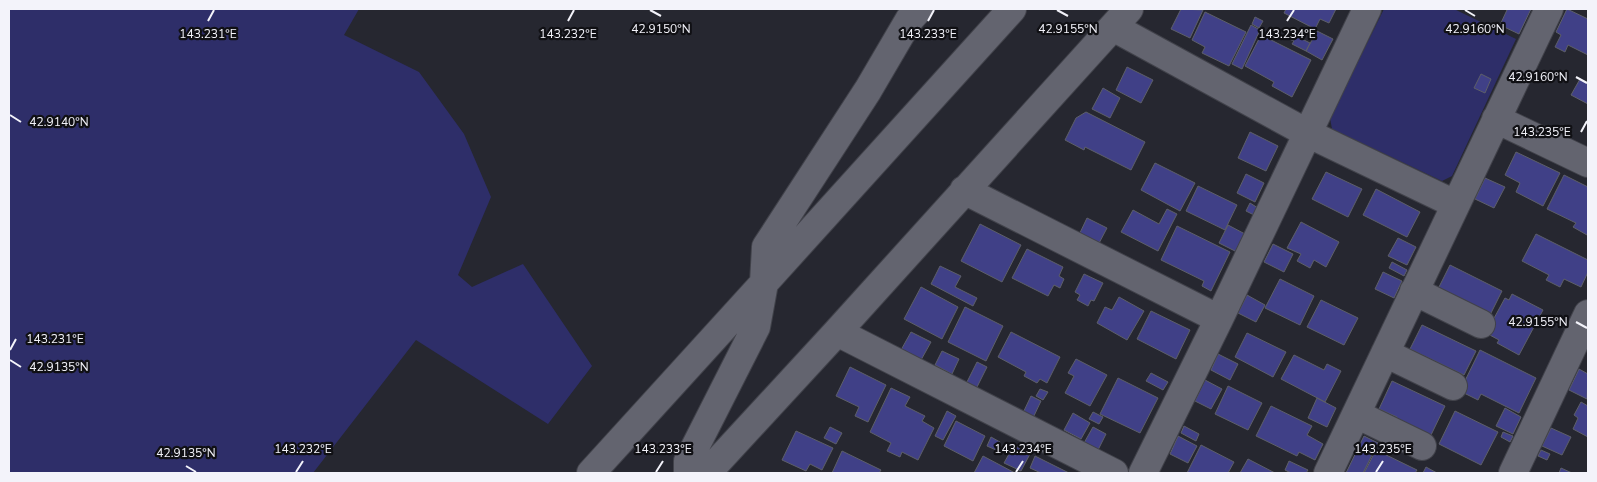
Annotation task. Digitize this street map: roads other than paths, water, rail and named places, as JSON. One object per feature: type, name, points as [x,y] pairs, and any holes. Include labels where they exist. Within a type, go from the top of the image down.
[{"type":"street","points":[[688,473],[688,461],[756,327],[764,283],[766,247],[868,90],[908,20],[919,9]]},
{"type":"street","points":[[592,473],[1012,9]]},
{"type":"street","points":[[1143,473],[1367,9]]},
{"type":"street","points":[[1328,473],[1549,9]]},
{"type":"street","points":[[708,473],[1121,18],[1307,133],[1455,204]]},
{"type":"street","points":[[1496,119],[1588,163]]},
{"type":"street","points":[[964,190],[1219,319]]},
{"type":"street","points":[[1414,291],[1481,324]]},
{"type":"street","points":[[1513,473],[1588,314]]},
{"type":"street","points":[[837,332],[1114,473]]},
{"type":"street","points":[[1385,353],[1453,386]]},
{"type":"street","points":[[1356,414],[1422,446]]}]
